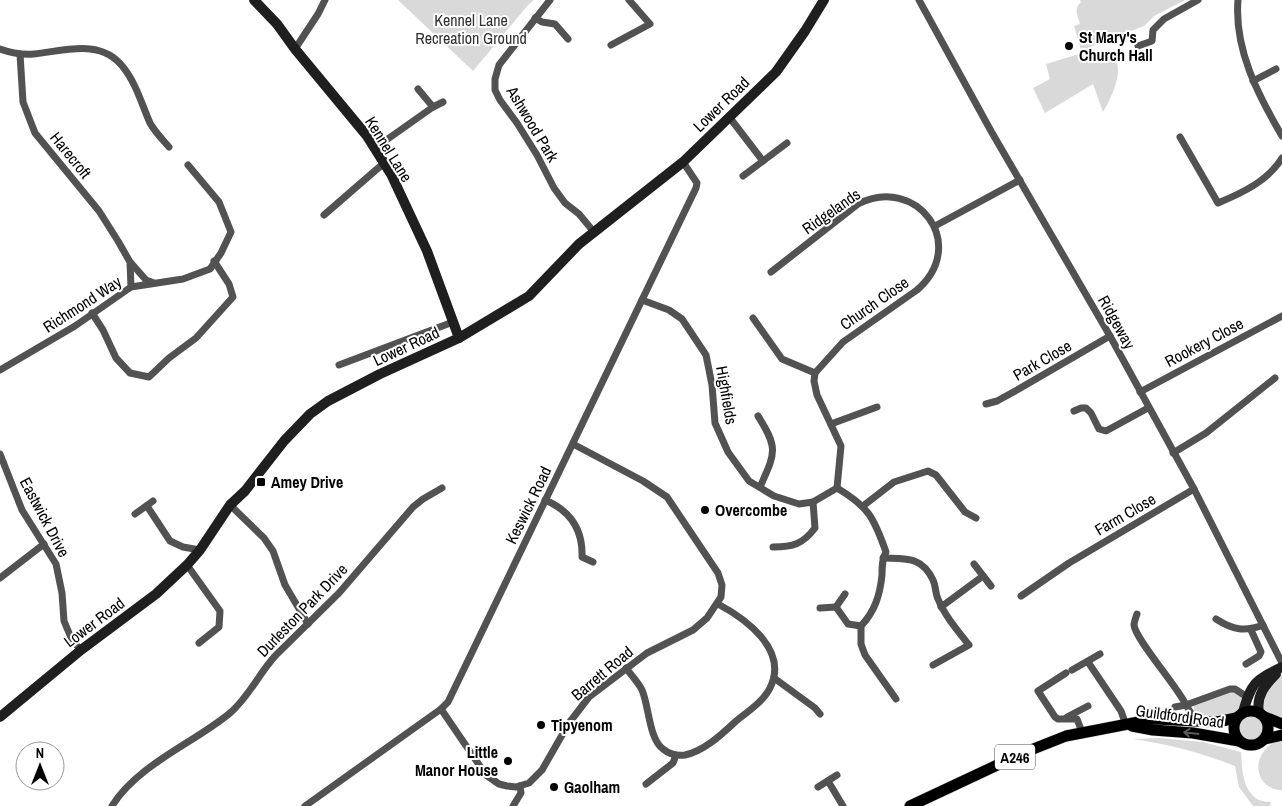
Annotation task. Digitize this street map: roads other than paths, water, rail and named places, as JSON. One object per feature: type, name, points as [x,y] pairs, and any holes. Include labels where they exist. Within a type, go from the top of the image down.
[{"type":"main road","points":[[1282,724],[1254,711],[1240,715],[1234,730],[1240,741],[1252,745],[1258,744],[1264,739],[1282,735]]},
{"type":"main road","name":"Guildford Road","points":[[1126,725],[1154,719],[1217,722],[1240,715]]},
{"type":"main road","points":[[1262,715],[1268,728],[1264,739]]},
{"type":"main road","name":"Guildford Road","points":[[1126,725],[1240,741]]},
{"type":"main road","name":"A246","points":[[910,806],[1023,753],[1066,736],[1126,725]]},
{"type":"street","name":"Kennel Lane","points":[[254,0],[277,24],[375,148],[427,251],[459,338]]},
{"type":"street","points":[[295,49],[318,14],[324,0]]},
{"type":"street","name":"Ashwood Park","points":[[550,0],[499,65],[495,79],[495,90],[537,155],[554,188],[565,203],[579,214],[594,232]]},
{"type":"street","points":[[611,45],[650,24],[629,0]]},
{"type":"street","name":"Lower Road","points":[[0,717],[81,650],[156,594],[187,565],[200,550],[230,506],[245,492],[294,429],[321,406],[380,374],[459,338],[529,296],[540,287],[567,256],[594,232],[683,162],[776,72],[824,0]]},
{"type":"street","name":"Ridgeway","points":[[919,0],[1110,336],[1194,489],[1282,666]]},
{"type":"street","points":[[1138,46],[1152,41],[1154,30],[1164,19],[1198,0]]},
{"type":"street","points":[[1238,0],[1239,26],[1248,69],[1282,136]]},
{"type":"street","points":[[535,18],[542,22],[555,24],[568,39]]},
{"type":"street","points":[[0,49],[20,54],[33,54],[72,48],[86,48],[108,54],[128,74],[151,124],[168,147]]},
{"type":"street","name":"Harecroft","points":[[20,54],[23,102],[35,133],[99,211],[130,262],[146,280],[156,284]]},
{"type":"street","points":[[1253,81],[1276,69]]},
{"type":"street","points":[[418,89],[433,107]]},
{"type":"street","points":[[375,148],[443,102]]},
{"type":"street","points":[[730,118],[763,161]]},
{"type":"street","points":[[1180,137],[1218,203],[1245,190],[1270,174],[1282,158]]},
{"type":"street","points":[[742,176],[787,143]]},
{"type":"street","name":"Keswick Road","points":[[305,806],[441,709],[448,702],[697,185],[697,182],[683,162]]},
{"type":"street","points":[[324,215],[384,164]]},
{"type":"street","name":"Richmond Way","points":[[0,370],[105,306],[131,287],[183,279],[210,269],[221,253],[231,232],[219,202],[188,165]]},
{"type":"street","points":[[935,226],[1020,180]]},
{"type":"street","name":"Ridgelands","points":[[771,272],[858,204],[869,199],[891,198],[902,200],[924,212],[935,226]]},
{"type":"street","name":"Church Close","points":[[815,374],[842,342],[927,281],[937,261],[935,226]]},
{"type":"street","points":[[92,313],[103,330],[116,358],[130,374],[149,377],[169,358],[196,338],[233,297],[229,284],[214,261]]},
{"type":"street","name":"Harecroft","points":[[130,262],[131,287]]},
{"type":"street","name":"Highfields","points":[[642,300],[669,310],[682,319],[702,348],[706,355],[712,385],[715,423],[728,452],[749,481],[774,496],[791,502],[799,504],[813,502]]},
{"type":"street","name":"Rookery Close","points":[[1140,392],[1282,316]]},
{"type":"street","points":[[753,318],[782,359],[815,374],[814,381],[817,395],[841,446],[842,452],[837,488]]},
{"type":"street","points":[[339,365],[453,322]]},
{"type":"street","name":"Park Close","points":[[986,404],[997,401],[1110,336]]},
{"type":"street","points":[[1173,453],[1206,434],[1275,378]]},
{"type":"street","points":[[831,424],[877,407]]},
{"type":"street","points":[[1074,411],[1086,408],[1099,429],[1103,432],[1148,408]]},
{"type":"street","points":[[758,416],[772,441],[772,461],[760,487]]},
{"type":"street","points":[[573,444],[643,481],[665,495],[673,504],[721,579],[722,591],[718,604],[744,619],[761,636],[775,667],[774,678],[763,698],[717,738],[688,754],[676,755],[665,750],[656,741],[642,690],[626,668]]},
{"type":"street","name":"Eastwick Drive","points":[[0,454],[22,510],[56,564],[62,593],[64,621],[72,640],[81,650]]},
{"type":"street","points":[[863,506],[894,482],[928,471],[936,475],[965,512],[976,518]]},
{"type":"street","name":"Durleston Park Drive","points":[[112,806],[127,788],[144,773],[232,712],[254,686],[271,660],[357,574],[413,507],[442,488]]},
{"type":"street","points":[[773,547],[786,547],[807,539],[815,528],[813,502],[837,488]]},
{"type":"street","points":[[837,488],[863,506],[876,523],[886,552],[883,558],[876,605],[861,626],[861,644],[865,656],[896,699]]},
{"type":"street","name":"Farm Close","points":[[1021,596],[1069,563],[1194,489]]},
{"type":"street","points":[[545,500],[562,508],[575,525],[582,540],[583,561],[593,562]]},
{"type":"street","points":[[135,514],[150,504],[170,541],[183,547],[200,550]]},
{"type":"street","points":[[230,506],[264,538],[273,551],[285,585],[308,624]]},
{"type":"street","points":[[0,578],[44,544]]},
{"type":"street","points":[[694,553],[702,548]]},
{"type":"street","points":[[883,558],[915,560],[923,565],[933,580],[936,597],[941,607],[969,645],[933,665]]},
{"type":"street","points":[[974,564],[990,586]]},
{"type":"street","points":[[187,565],[220,611],[219,627],[199,642]]},
{"type":"street","points":[[941,607],[983,576]]},
{"type":"street","points":[[836,607],[845,594]]},
{"type":"street","name":"Barrett Road","points":[[520,786],[534,780],[542,770],[569,723],[596,691],[656,647],[693,630],[707,618],[718,604]]},
{"type":"street","points":[[836,607],[848,624],[861,626]]},
{"type":"street","points":[[820,608],[836,607]]},
{"type":"street","points":[[1137,614],[1134,625],[1138,636],[1186,705]]},
{"type":"street","points":[[1216,620],[1233,628],[1251,630],[1263,625]]},
{"type":"street","points":[[1246,664],[1259,656],[1261,652],[1251,630]]},
{"type":"street","points":[[1082,732],[1077,719],[1055,717],[1038,691],[1100,654]]},
{"type":"street","points":[[1088,662],[1121,711],[1126,725]]},
{"type":"street","points":[[1262,715],[1258,701],[1260,694],[1282,666]]},
{"type":"street","name":"Guildford Road","points":[[1240,715],[1253,687],[1260,679],[1282,666]]},
{"type":"street","points":[[774,678],[815,708],[820,714]]},
{"type":"street","name":"Guildford Road","points":[[1175,707],[1186,705],[1230,689],[1247,697]]},
{"type":"street","name":"Guildford Road","points":[[1186,705],[1197,721]]},
{"type":"street","points":[[1065,718],[1088,706]]},
{"type":"street","points":[[441,709],[486,775],[499,784],[520,786],[521,793],[513,806]]},
{"type":"street","points":[[646,784],[673,763],[676,755]]},
{"type":"street","points":[[818,787],[836,775]]},
{"type":"street","points":[[656,776],[661,784]]},
{"type":"street","points":[[828,781],[843,806]]},
{"type":"place","name":"St Mary's Church Hall","points":[[1069,46]]},
{"type":"place","name":"Amey Drive","points":[[261,482]]},
{"type":"place","name":"Overcombe","points":[[705,510]]},
{"type":"place","name":"Tipyenom","points":[[541,725]]},
{"type":"place","name":"Little Manor House","points":[[508,761]]},
{"type":"place","name":"Gaolham","points":[[554,787]]},
{"type":"park label","name":"Kennel Lane Recreation Ground","points":[[471,29]]}]
